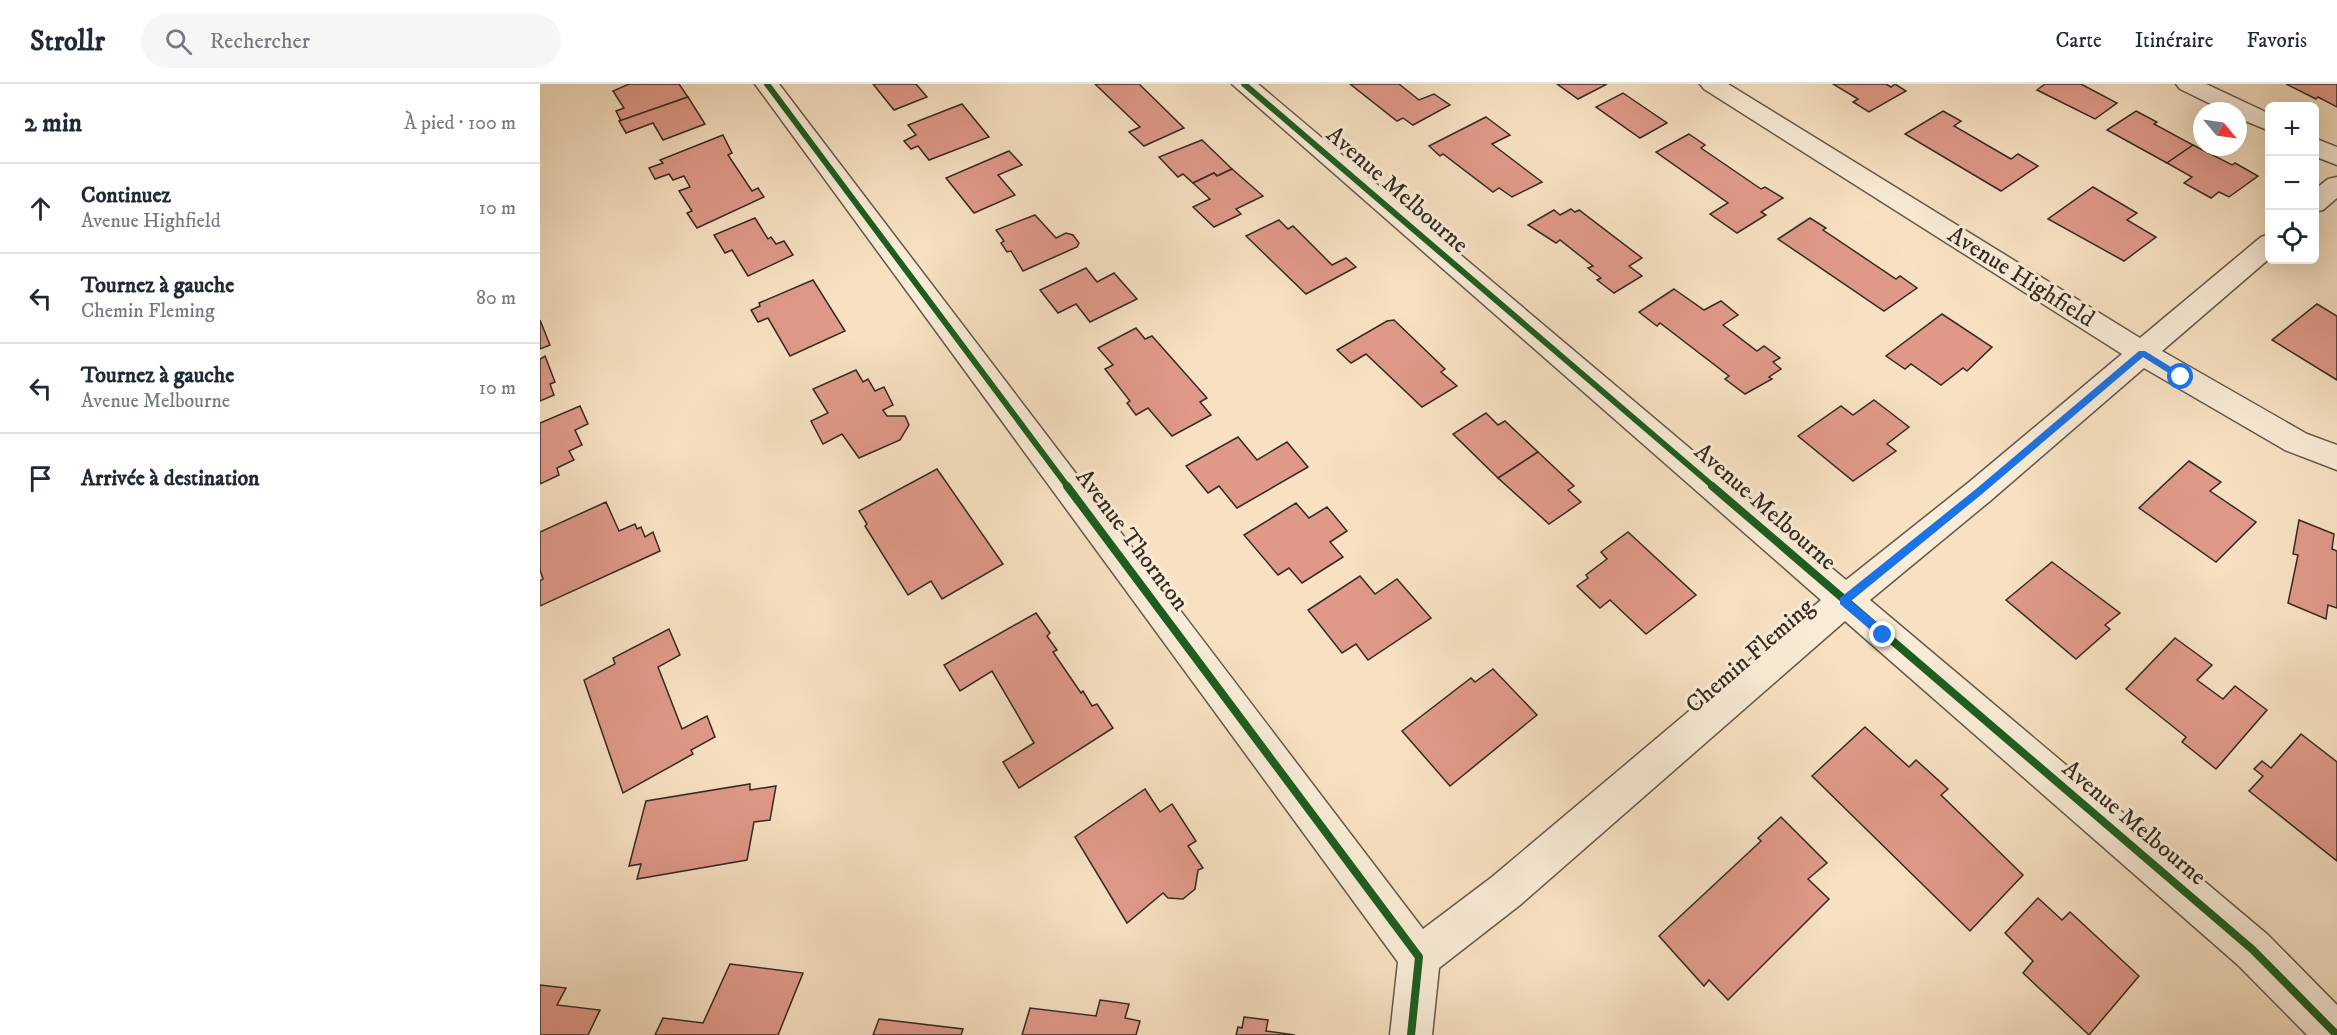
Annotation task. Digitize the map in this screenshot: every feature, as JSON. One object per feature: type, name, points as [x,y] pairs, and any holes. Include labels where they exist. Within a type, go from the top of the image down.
[{"type":"street","name":"Avenue Thornton","points":[[767,84],[1419,957]]},
{"type":"street","name":"Avenue Melbourne","points":[[1244,84],[2253,950],[2337,1035]]},
{"type":"street","name":"Avenue Highfield","points":[[1712,84],[2142,353],[2296,442],[2337,458]]},
{"type":"street","points":[[2188,84],[2265,122]]},
{"type":"street","points":[[2319,148],[2337,157]]},
{"type":"street","points":[[2319,200],[2337,185]]},
{"type":"street","name":"Chemin Fleming","points":[[1419,957],[1506,891],[1844,601],[1979,492],[2265,247]]},
{"type":"street","points":[[1411,1035],[1419,957]]},
{"type":"building","points":[[629,84],[679,84],[688,97],[621,121],[616,111],[624,108],[613,91]]},
{"type":"building","points":[[873,84],[916,84],[927,97],[894,110]]},
{"type":"building","points":[[1095,84],[1139,84],[1184,128],[1144,146],[1129,132],[1140,127]]},
{"type":"building","points":[[1350,84],[1399,84],[1419,100],[1434,94],[1450,105],[1413,125],[1403,118],[1397,121]]},
{"type":"building","points":[[1557,84],[1607,84],[1578,99]]},
{"type":"building","points":[[1833,84],[1886,84],[1891,87],[1895,84],[1906,91],[1869,112],[1853,102],[1858,99]]},
{"type":"building","points":[[2045,84],[2081,84],[2117,103],[2095,119],[2037,90]]},
{"type":"building","points":[[2286,84],[2337,84],[2337,107],[2318,97],[2316,99]]},
{"type":"building","points":[[1623,93],[1667,123],[1640,138],[1596,107]]},
{"type":"building","points":[[688,97],[705,124],[663,140],[653,123],[626,133],[619,121]]},
{"type":"building","points":[[962,104],[989,137],[929,160],[918,146],[911,149],[904,141],[916,135],[908,125]]},
{"type":"building","points":[[1943,111],[1961,121],[1954,126],[2011,159],[2018,154],[2038,166],[2001,191],[1905,134]]},
{"type":"building","points":[[2136,111],[2157,122],[2154,124],[2193,145],[2167,163],[2107,130]]},
{"type":"building","points":[[1486,117],[1510,135],[1492,144],[1542,182],[1512,197],[1499,188],[1493,192],[1429,146]]},
{"type":"building","points":[[1689,134],[1705,145],[1701,148],[1761,189],[1765,187],[1783,198],[1761,212],[1766,215],[1737,233],[1710,214],[1728,203],[1656,152]]},
{"type":"building","points":[[723,135],[732,153],[728,155],[752,191],[758,188],[764,197],[697,228],[687,213],[692,211],[679,191],[690,187],[684,176],[673,180],[669,174],[655,179],[649,168],[663,163],[660,160]]},
{"type":"building","points":[[1202,140],[1232,169],[1217,176],[1214,173],[1193,183],[1183,174],[1178,177],[1159,157]]},
{"type":"building","points":[[2193,145],[2193,156],[2214,156],[2232,165],[2235,163],[2258,176],[2229,197],[2219,192],[2211,198],[2184,183],[2192,177],[2167,163]]},
{"type":"building","points":[[1009,151],[1022,165],[998,175],[1015,195],[974,213],[946,178]]},
{"type":"building","points":[[1232,169],[1263,196],[1236,209],[1241,214],[1214,227],[1193,207],[1210,199],[1193,183],[1214,173],[1217,176]]},
{"type":"building","points":[[2093,187],[2137,213],[2127,220],[2156,237],[2124,261],[2048,219]]},
{"type":"building","points":[[1571,209],[1575,212],[1579,210],[1642,258],[1629,266],[1642,276],[1614,293],[1597,280],[1601,278],[1588,268],[1593,266],[1560,240],[1556,243],[1528,225],[1554,210],[1560,215]]},
{"type":"building","points":[[1035,215],[1056,238],[1066,233],[1073,235],[1079,243],[1077,247],[1023,271],[1011,251],[1007,252],[1001,243],[1004,241],[996,230]]},
{"type":"building","points":[[755,218],[768,239],[771,237],[776,244],[784,241],[793,255],[748,276],[732,250],[725,253],[714,235]]},
{"type":"building","points":[[1810,218],[1826,228],[1823,230],[1896,279],[1900,276],[1917,288],[1884,311],[1778,239]]},
{"type":"building","points":[[1279,220],[1288,229],[1293,226],[1332,265],[1346,258],[1356,267],[1306,294],[1246,236]]},
{"type":"building","points":[[1086,268],[1097,282],[1114,273],[1137,299],[1090,322],[1076,304],[1058,313],[1040,290]]},
{"type":"building","points":[[813,280],[845,331],[790,356],[768,318],[758,322],[751,310],[760,306],[759,303]]},
{"type":"building","points":[[1674,289],[1704,310],[1721,301],[1738,315],[1723,325],[1757,351],[1764,346],[1780,358],[1773,362],[1781,369],[1769,377],[1772,379],[1745,394],[1725,379],[1729,376],[1660,323],[1657,326],[1639,312]]},
{"type":"building","points":[[2317,304],[2337,316],[2337,380],[2272,340]]},
{"type":"building","points":[[1942,314],[1992,347],[1967,371],[1963,368],[1941,385],[1911,364],[1905,369],[1886,356]]},
{"type":"building","points":[[540,320],[550,345],[540,349]]},
{"type":"building","points":[[1394,320],[1445,369],[1441,372],[1457,386],[1422,407],[1366,354],[1351,363],[1337,350],[1387,321]]},
{"type":"building","points":[[1136,328],[1145,339],[1152,336],[1207,398],[1200,402],[1211,415],[1172,436],[1148,408],[1136,415],[1127,403],[1130,401],[1105,369],[1113,365],[1098,348]]},
{"type":"building","points":[[545,356],[555,382],[550,384],[554,395],[540,401],[540,359]]},
{"type":"building","points":[[856,370],[863,382],[868,379],[875,391],[884,387],[893,405],[883,410],[887,416],[905,416],[909,425],[900,440],[859,458],[842,434],[823,444],[811,421],[828,413],[813,389]]},
{"type":"building","points":[[1874,400],[1909,427],[1887,444],[1896,451],[1853,481],[1798,436],[1841,406],[1853,415]]},
{"type":"building","points":[[580,406],[588,424],[575,430],[582,445],[569,451],[574,460],[557,468],[559,475],[540,484],[540,423]]},
{"type":"building","points":[[1486,413],[1498,425],[1505,421],[1538,452],[1498,478],[1453,434]]},
{"type":"building","points":[[1238,437],[1257,460],[1287,442],[1308,467],[1237,508],[1219,486],[1208,493],[1186,466]]},
{"type":"building","points":[[1538,452],[1574,486],[1568,490],[1581,502],[1549,524],[1498,478]]},
{"type":"building","points":[[2189,461],[2221,482],[2210,491],[2256,522],[2216,562],[2139,508]]},
{"type":"building","points":[[937,469],[1003,564],[942,599],[931,581],[908,595],[865,526],[867,524],[859,511]]},
{"type":"building","points":[[606,502],[619,531],[635,524],[637,529],[641,527],[645,537],[653,532],[660,551],[540,606],[540,581],[543,579],[540,570],[540,532]]},
{"type":"building","points":[[1296,503],[1309,518],[1327,507],[1347,531],[1330,542],[1343,557],[1302,583],[1289,568],[1278,575],[1244,535]]},
{"type":"building","points":[[2299,520],[2334,534],[2332,549],[2337,551],[2337,608],[2328,605],[2326,619],[2288,603],[2298,555],[2293,554]]},
{"type":"building","points":[[1628,532],[1696,595],[1646,634],[1610,600],[1600,608],[1577,586],[1588,578],[1586,575],[1607,559],[1601,552]]},
{"type":"building","points":[[2052,562],[2120,613],[2105,625],[2110,629],[2076,659],[2006,600]]},
{"type":"building","points":[[1360,576],[1375,594],[1397,579],[1431,618],[1368,660],[1356,644],[1342,653],[1308,610]]},
{"type":"building","points":[[1036,613],[1050,633],[1047,636],[1057,650],[1053,652],[1081,693],[1083,691],[1092,706],[1097,704],[1113,728],[1019,788],[1003,762],[1034,743],[992,671],[960,691],[944,665]]},
{"type":"building","points":[[669,629],[680,655],[658,667],[682,729],[707,716],[715,737],[691,750],[693,754],[623,793],[584,680],[615,664],[613,658]]},
{"type":"building","points":[[2175,638],[2212,665],[2197,680],[2223,699],[2235,686],[2267,710],[2216,769],[2182,742],[2186,737],[2126,689]]},
{"type":"building","points":[[1493,669],[1537,715],[1450,786],[1402,731],[1471,678],[1475,682]]},
{"type":"building","points":[[1865,727],[1909,767],[1916,760],[1948,789],[1941,795],[2023,875],[1970,931],[1812,776]]},
{"type":"building","points":[[2301,734],[2337,762],[2337,861],[2249,791],[2263,776],[2254,769],[2262,761],[2271,768]]},
{"type":"building","points":[[750,784],[750,790],[776,786],[770,820],[754,822],[747,860],[637,879],[641,864],[629,866],[646,801]]},
{"type":"building","points":[[1145,789],[1160,812],[1172,804],[1196,841],[1188,846],[1203,868],[1198,870],[1195,889],[1183,899],[1168,898],[1163,893],[1127,923],[1075,837]]},
{"type":"building","points":[[1781,817],[1827,863],[1808,879],[1829,899],[1728,1000],[1709,980],[1704,986],[1659,936],[1761,841],[1758,838]]},
{"type":"building","points":[[2038,898],[2062,920],[2070,912],[2139,976],[2089,1035],[2023,973],[2033,961],[2005,933]]},
{"type":"building","points":[[730,964],[803,973],[778,1035],[655,1035],[663,1018],[703,1023]]},
{"type":"building","points":[[540,985],[566,988],[557,1005],[600,1010],[588,1035],[540,1035]]},
{"type":"building","points":[[1100,1000],[1129,1004],[1125,1018],[1140,1021],[1136,1035],[1022,1035],[1030,1008],[1096,1016]]},
{"type":"building","points":[[1244,1017],[1268,1020],[1266,1031],[1295,1035],[1236,1035],[1238,1027],[1242,1028]]},
{"type":"building","points":[[879,1019],[963,1029],[961,1035],[873,1035]]},
{"type":"cycle path","points":[[767,84],[1419,957],[1411,1035]]},
{"type":"cycle path","points":[[1244,84],[2253,950],[2337,1035]]},
{"type":"route","points":[[1883,635],[1844,601],[1979,492],[2142,353],[2181,377]]}]
